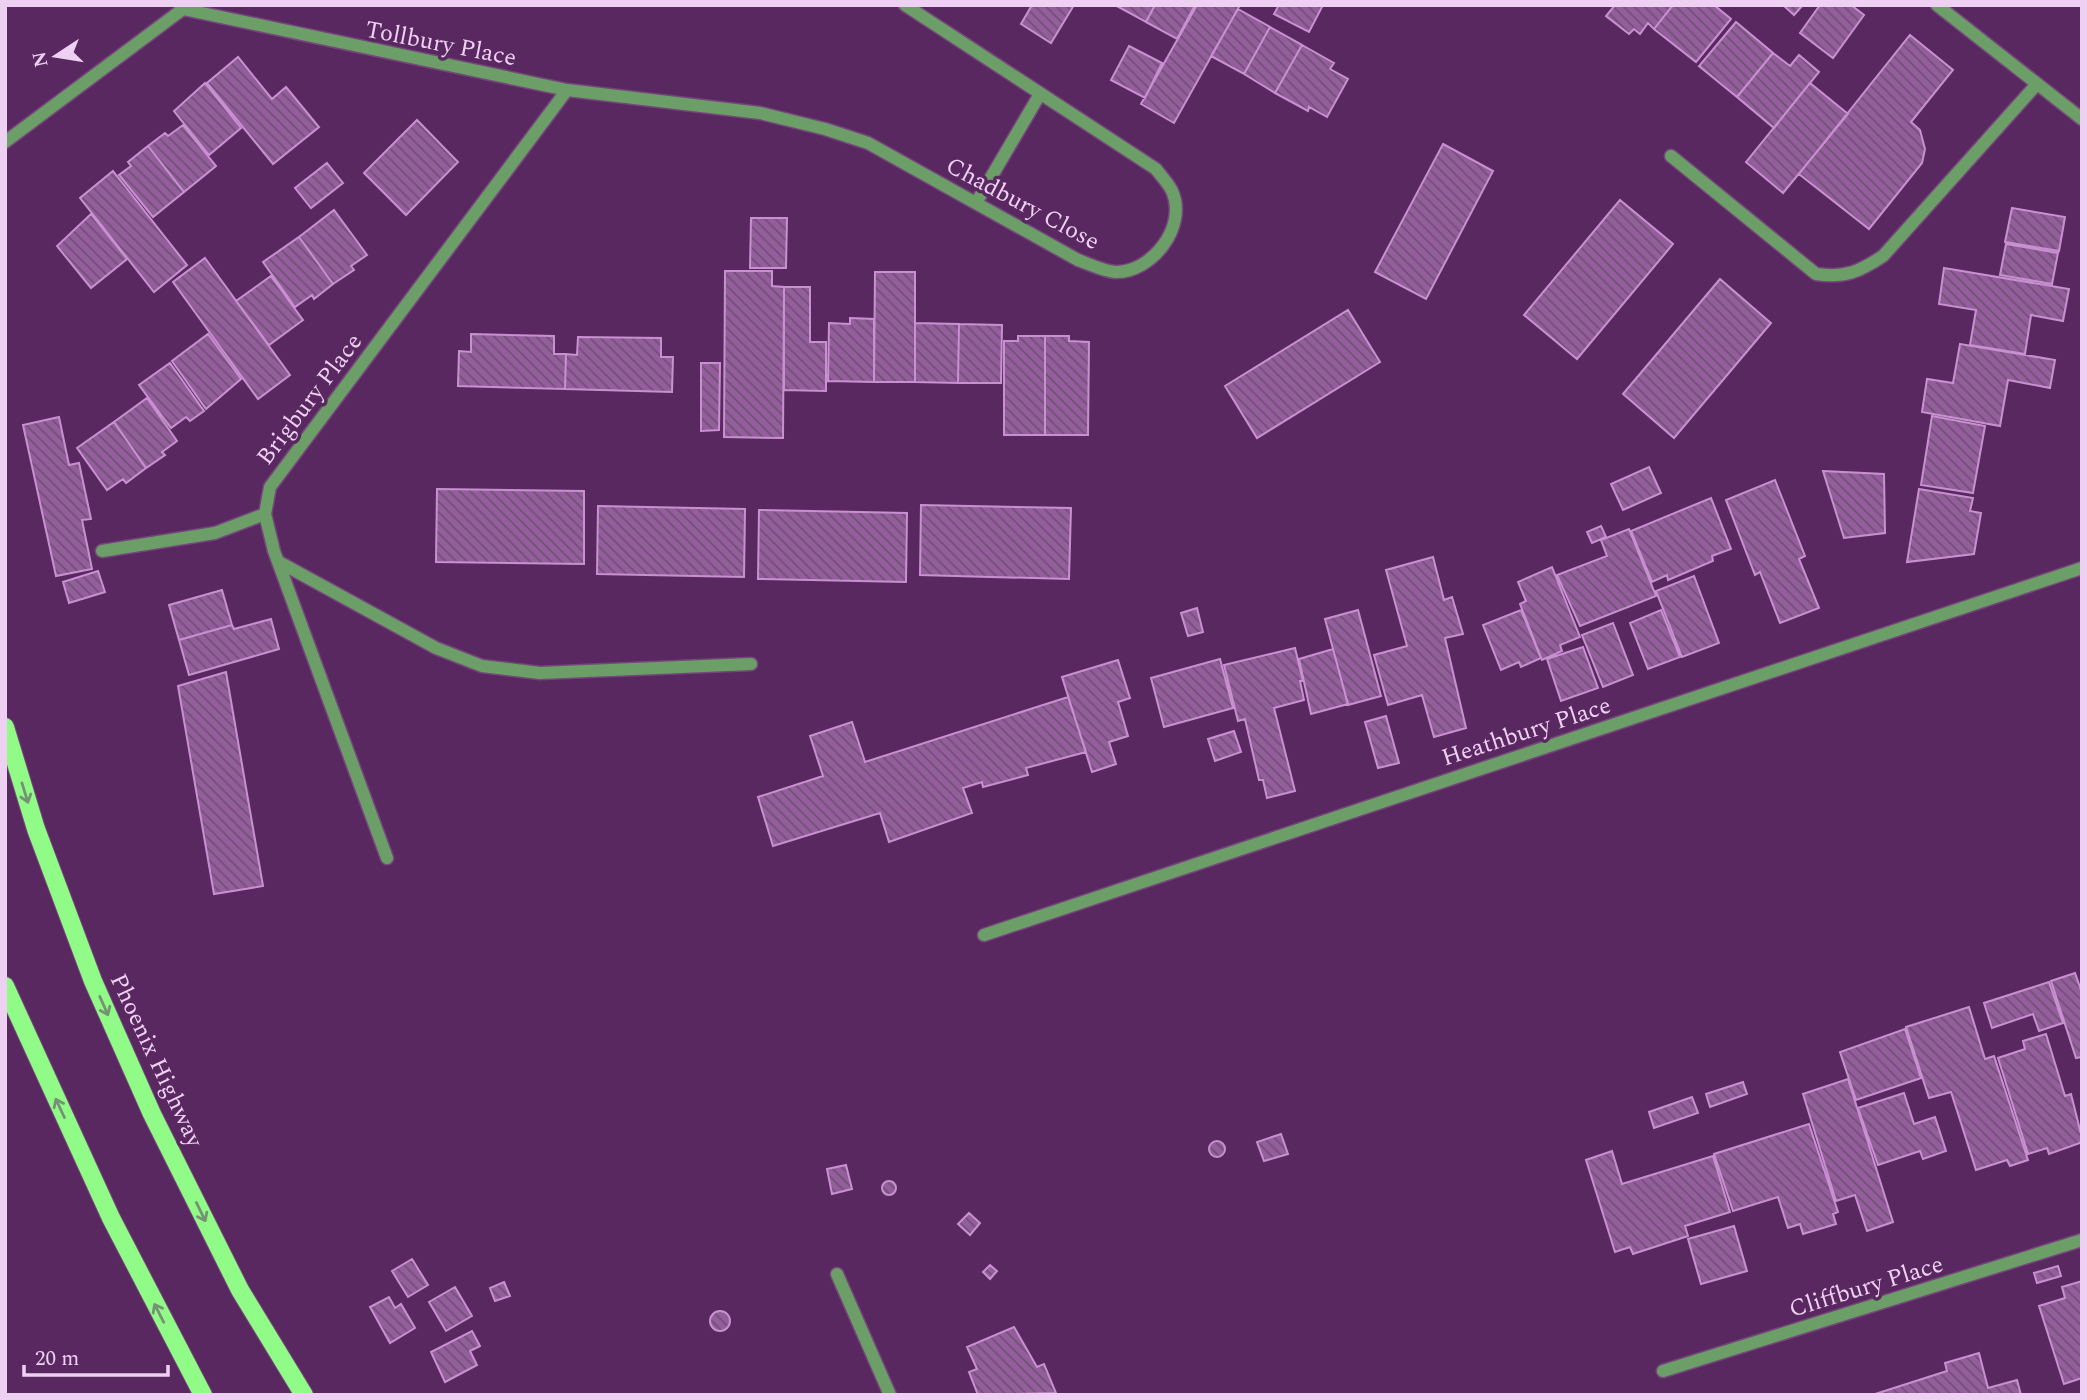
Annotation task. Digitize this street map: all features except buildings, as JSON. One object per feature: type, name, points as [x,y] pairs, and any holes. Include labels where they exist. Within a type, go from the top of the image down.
[{"type":"main road","name":"Phoenix Highway","points":[[5,727],[36,829],[93,981],[147,1102],[240,1290],[304,1395]]},
{"type":"main road","points":[[5,986],[111,1218],[203,1395]]},
{"type":"street","name":"Chadbury Close","points":[[568,90],[760,113],[869,143],[1078,260],[1115,272],[1142,266],[1162,251],[1175,213],[1173,192],[1156,169],[905,5]]},
{"type":"street","points":[[1937,5],[2082,119]]},
{"type":"street","name":"Tollbury Place","points":[[5,142],[182,7],[375,52],[568,90]]},
{"type":"street","points":[[1671,156],[1816,274],[1838,277],[1858,273],[1883,256],[2037,84]]},
{"type":"street","name":"Brigbury Place","points":[[265,514],[270,487],[568,90]]},
{"type":"street","points":[[976,202],[1040,94]]},
{"type":"street","points":[[102,551],[215,533],[265,514],[279,562],[387,858]]},
{"type":"street","points":[[279,562],[436,648],[482,666],[540,673],[751,664]]},
{"type":"street","name":"Heathbury Place","points":[[984,935],[2082,568]]},
{"type":"street","name":"Cliffbury Place","points":[[1663,1371],[2082,1240]]},
{"type":"street","points":[[837,1274],[890,1395]]}]
